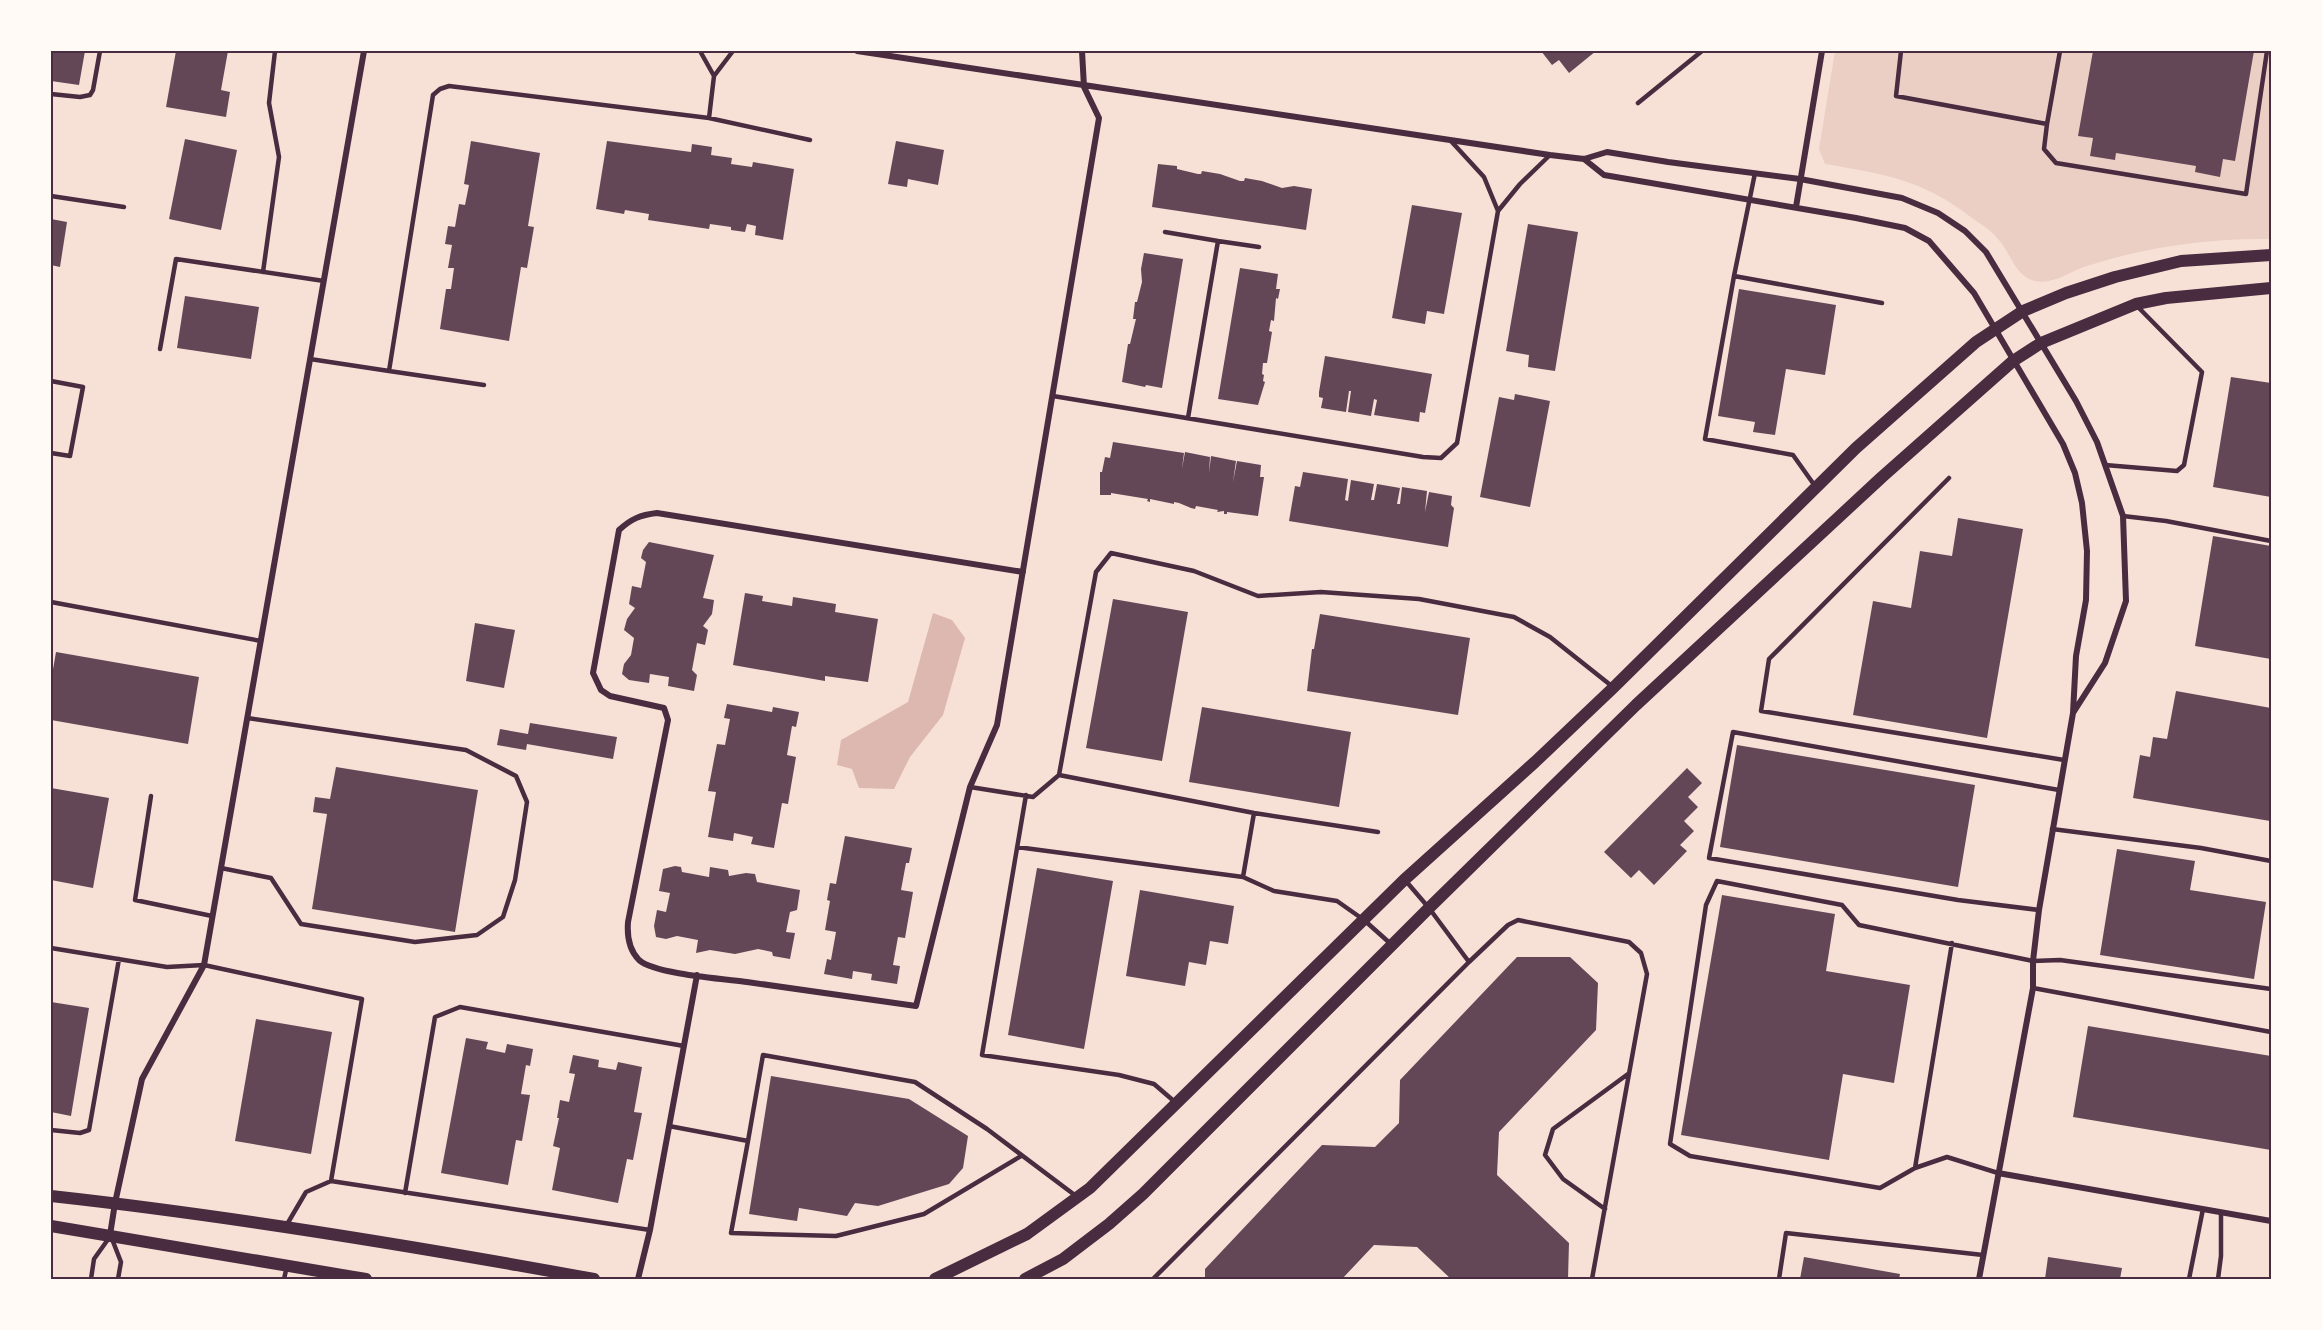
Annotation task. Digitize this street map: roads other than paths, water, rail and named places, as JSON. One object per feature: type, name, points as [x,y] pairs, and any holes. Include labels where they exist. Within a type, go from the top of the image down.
[{"type":"main road","points":[[935,1279],[1027,1234],[1078,1197],[1177,1104],[1404,880],[1613,688],[1856,448],[1994,328],[2023,311],[2066,293],[2115,277],[2181,261],[2271,255]]},
{"type":"main road","points":[[1025,1279],[1063,1259],[1109,1224],[1143,1194],[1636,705],[1882,477],[2013,361],[2041,343],[2136,304],[2166,298],[2271,288]]},
{"type":"main road","points":[[51,1196],[115,1203],[472,1256],[594,1279]]},
{"type":"main road","points":[[51,1226],[366,1279]]},
{"type":"street","points":[[110,1235],[142,1079],[204,965],[364,51]]},
{"type":"street","points":[[857,51],[894,54],[1084,87],[1550,155],[1584,159],[1607,152],[1800,179],[1902,198],[1938,213],[1965,231],[1986,252],[2023,311],[2092,432],[2123,516],[2126,602],[2105,663],[2073,713]]},
{"type":"street","points":[[1023,572],[657,513],[630,519],[619,530],[593,673],[601,690],[610,696],[664,708],[668,720],[627,934],[632,950],[639,960],[650,966],[697,975],[916,1006],[970,787],[997,725],[1053,396],[1099,118],[1084,87],[1082,51]]},
{"type":"street","points":[[1796,207],[1822,51]]},
{"type":"street","points":[[1584,159],[1604,175],[1905,228],[1929,241],[1974,293],[2064,444],[2075,473],[2082,503],[2087,552],[2086,600],[2076,656],[2073,713],[2039,910],[2033,961],[2033,988],[1979,1279]]},
{"type":"street","points":[[638,1279],[650,1230],[697,975]]},
{"type":"street","points":[[1998,1173],[2271,1221]]},
{"type":"lane","points":[[51,94],[80,97],[90,95],[93,90],[100,51]]},
{"type":"lane","points":[[263,272],[279,157],[269,103],[275,51]]},
{"type":"lane","points":[[700,51],[714,76]]},
{"type":"lane","points":[[709,118],[714,76],[733,51]]},
{"type":"lane","points":[[1638,103],[1702,51]]},
{"type":"lane","points":[[1901,51],[1896,96],[2047,124]]},
{"type":"lane","points":[[2060,51],[2044,149],[2056,164],[2246,194],[2268,51]]},
{"type":"lane","points":[[388,372],[434,95],[440,89],[449,86],[709,118],[810,140]]},
{"type":"lane","points":[[1450,140],[1484,177],[1498,211]]},
{"type":"lane","points":[[1053,396],[1423,457],[1441,458],[1457,443],[1498,211],[1550,155]]},
{"type":"lane","points":[[1755,173],[1705,439],[1793,455],[1816,488]]},
{"type":"lane","points":[[51,196],[124,207]]},
{"type":"lane","points":[[1165,232],[1259,247]]},
{"type":"lane","points":[[1188,418],[1218,242]]},
{"type":"lane","points":[[160,349],[176,259],[324,281]]},
{"type":"lane","points":[[1734,276],[1882,303]]},
{"type":"lane","points":[[2106,465],[2177,471],[2184,465],[2187,454],[2202,372],[2136,304]]},
{"type":"lane","points":[[310,359],[484,385]]},
{"type":"lane","points":[[51,381],[83,387],[70,456],[51,453]]},
{"type":"lane","points":[[1948,478],[1769,659],[1761,711],[2064,760]]},
{"type":"lane","points":[[2123,516],[2271,541]]},
{"type":"lane","points":[[970,787],[1033,797],[1059,776],[1096,572],[1111,554],[1194,571],[1258,596],[1321,592],[1419,599],[1514,617],[1550,637],[1613,688]]},
{"type":"lane","points":[[51,602],[261,641]]},
{"type":"lane","points":[[221,868],[271,878],[301,924],[415,942],[477,935],[503,917],[515,880],[527,802],[516,776],[466,750],[247,718]]},
{"type":"lane","points":[[2039,910],[1958,900],[1709,858],[1733,732],[2059,790]]},
{"type":"lane","points":[[1059,776],[1254,813],[1378,832]]},
{"type":"lane","points":[[1026,795],[982,1055],[1119,1075],[1154,1084],[1177,1104]]},
{"type":"lane","points":[[151,796],[135,900],[212,916]]},
{"type":"lane","points":[[1243,877],[1254,813]]},
{"type":"lane","points":[[2052,829],[2201,848],[2271,861]]},
{"type":"lane","points":[[1017,847],[1243,877],[1274,891],[1337,901],[1364,920],[1392,945]]},
{"type":"lane","points":[[1404,880],[1429,908],[1469,962]]},
{"type":"lane","points":[[1998,1173],[1947,1157],[1915,1168],[1880,1188],[1690,1156],[1670,1144],[1706,905],[1717,881],[1842,905],[1859,925],[2033,961],[2060,960],[2271,989]]},
{"type":"lane","points":[[1153,1279],[1469,962],[1508,926],[1518,921],[1629,942],[1641,953],[1647,974],[1592,1279]]},
{"type":"lane","points":[[1915,1168],[1952,943]]},
{"type":"lane","points":[[51,948],[167,967],[204,965],[362,999],[331,1181]]},
{"type":"lane","points":[[51,1130],[80,1133],[88,1130],[119,959]]},
{"type":"lane","points":[[2033,988],[2271,1032]]},
{"type":"lane","points":[[405,1193],[435,1017],[460,1007],[684,1046]]},
{"type":"lane","points":[[1021,1156],[924,1214],[836,1236],[731,1233],[763,1055],[915,1082],[987,1129],[1078,1197]]},
{"type":"lane","points":[[1605,1209],[1563,1179],[1545,1155],[1553,1129],[1629,1074]]},
{"type":"lane","points":[[669,1126],[748,1141]]},
{"type":"lane","points":[[285,1228],[306,1192],[331,1181],[650,1230]]},
{"type":"lane","points":[[2189,1279],[2203,1209]]},
{"type":"lane","points":[[2218,1279],[2221,1256],[2221,1212]]},
{"type":"lane","points":[[1779,1279],[1786,1233],[1983,1255]]},
{"type":"lane","points":[[91,1279],[94,1259],[110,1235]]},
{"type":"lane","points":[[110,1235],[121,1262],[118,1279]]},
{"type":"lane","points":[[284,1279],[286,1266]]}]
